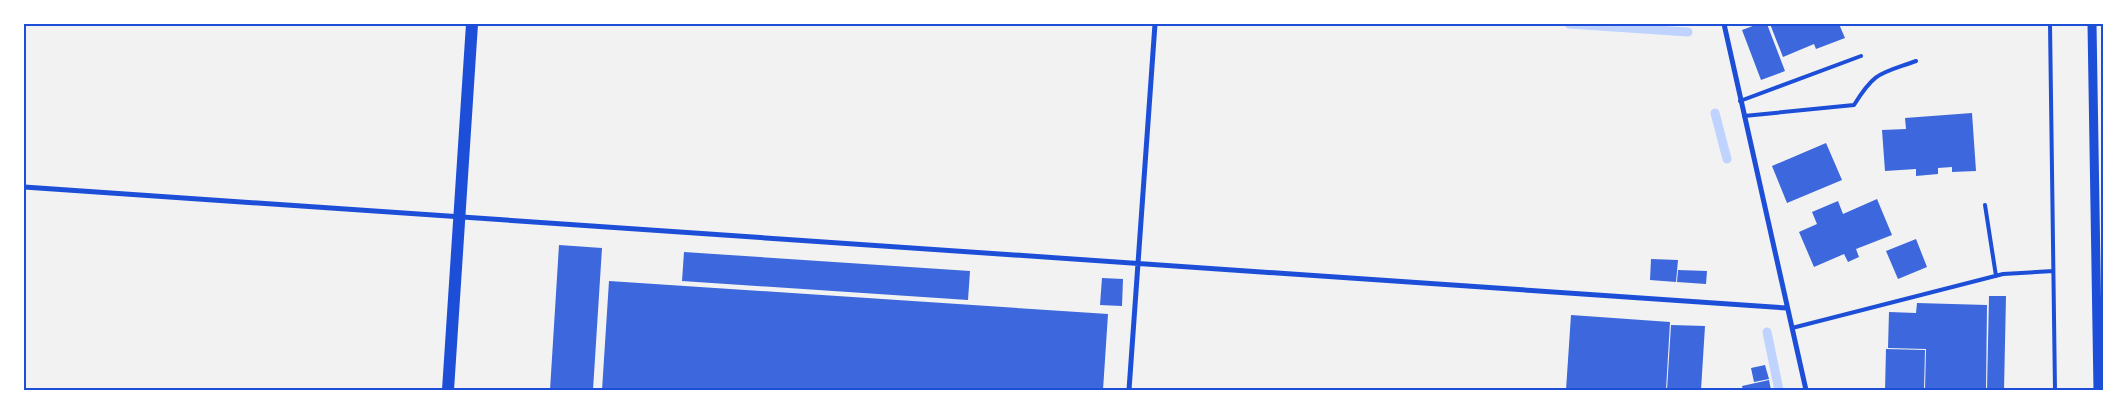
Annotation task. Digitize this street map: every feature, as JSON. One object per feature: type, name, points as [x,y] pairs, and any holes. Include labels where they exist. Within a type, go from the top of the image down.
[{"type":"main road","points":[[448,390],[472,24]]},
{"type":"street","points":[[1129,390],[1155,24]]},
{"type":"street","points":[[1724,24],[1806,390]]},
{"type":"street","points":[[2092,24],[2098,390]]},
{"type":"street","points":[[24,187],[1787,308]]},
{"type":"lane","points":[[2050,24],[2055,390]]},
{"type":"lane","points":[[1740,101],[1861,56]]},
{"type":"lane","points":[[1744,116],[1854,104],[1868,83],[1876,75],[1916,60]]},
{"type":"lane","points":[[1985,205],[1996,276]]},
{"type":"lane","points":[[1792,328],[1996,276],[2053,272]]},
{"type":"building","points":[[1758,24],[1767,24],[1785,71],[1761,80],[1742,30]]},
{"type":"building","points":[[1770,24],[1839,24],[1845,38],[1816,49],[1814,44],[1783,57]]},
{"type":"building","points":[[1972,113],[1976,171],[1952,172],[1952,167],[1938,168],[1938,174],[1916,176],[1916,169],[1885,171],[1882,130],[1906,129],[1905,118]]},
{"type":"building","points":[[1826,143],[1842,180],[1787,203],[1772,166]]},
{"type":"building","points":[[1877,199],[1892,235],[1856,249],[1859,257],[1848,262],[1844,254],[1814,267],[1799,232],[1817,224],[1812,212],[1838,201],[1843,214]]},
{"type":"building","points":[[1916,239],[1927,267],[1898,279],[1886,251]]},
{"type":"building","points":[[559,245],[602,248],[593,390],[550,390]]},
{"type":"building","points":[[684,252],[970,271],[968,300],[682,281]]},
{"type":"building","points":[[1651,259],[1678,260],[1676,282],[1650,280]]},
{"type":"building","points":[[1678,270],[1707,271],[1706,284],[1677,282]]},
{"type":"building","points":[[1102,278],[1123,279],[1122,306],[1100,305]]},
{"type":"building","points":[[609,281],[1108,314],[1103,390],[602,390]]},
{"type":"building","points":[[1989,296],[2006,296],[2004,390],[1987,390]]},
{"type":"building","points":[[1917,303],[1987,305],[1986,390],[1925,390],[1926,349],[1888,348],[1889,312],[1916,313]]},
{"type":"building","points":[[1571,315],[1670,322],[1666,390],[1566,390]]},
{"type":"building","points":[[1671,325],[1705,326],[1701,390],[1667,390]]},
{"type":"building","points":[[1886,349],[1925,350],[1924,390],[1885,390]]},
{"type":"building","points":[[1765,365],[1769,379],[1754,382],[1751,368]]},
{"type":"building","points":[[1769,380],[1771,390],[1743,390],[1742,386]]},
{"type":"waterway","points":[[1569,24],[1688,32]]},
{"type":"waterway","points":[[1715,113],[1727,159]]},
{"type":"waterway","points":[[1767,332],[1779,390]]}]
